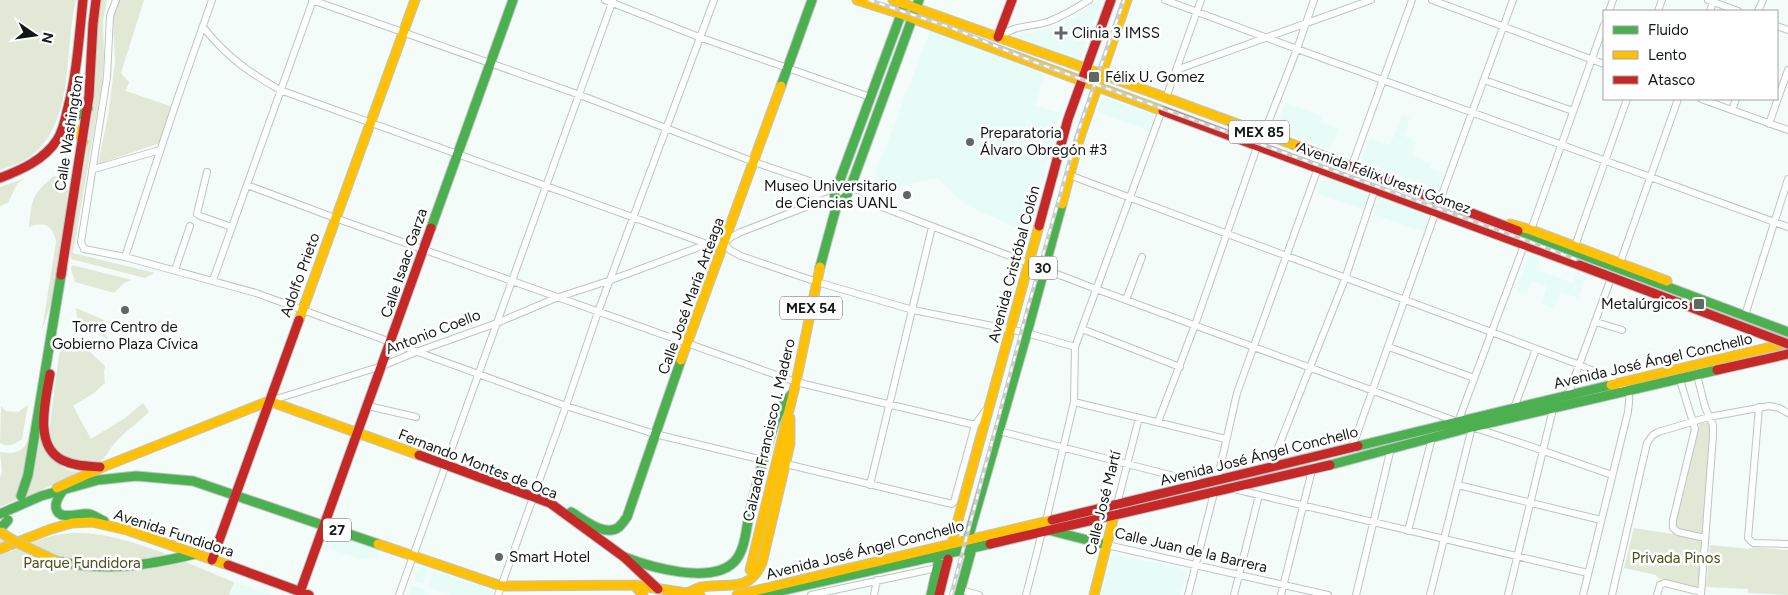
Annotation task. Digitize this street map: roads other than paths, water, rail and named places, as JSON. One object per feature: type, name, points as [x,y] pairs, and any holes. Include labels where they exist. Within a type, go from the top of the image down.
[{"type":"main road","points":[[0,178],[20,170],[37,160],[56,142],[61,132],[74,76],[83,0]]},
{"type":"main road","name":"Calle Washington","points":[[62,269],[88,108],[96,0]]},
{"type":"main road","name":"Adolfo Prieto","points":[[212,560],[415,0]]},
{"type":"main road","name":"Calle Isaac Garza","points":[[305,593],[325,526],[513,0]]},
{"type":"main road","name":"Calle José María Arteaga","points":[[550,503],[600,528],[612,530],[619,527],[626,517],[812,0]]},
{"type":"main road","name":"Avenida Félix Uresti Gómez","points":[[858,0],[901,14],[1436,211],[1786,345]]},
{"type":"main road","name":"Avenida Félix Uresti Gómez","points":[[893,0],[918,4],[999,38],[1264,133],[1351,168],[1788,330]]},
{"type":"main road","points":[[999,38],[1012,0]]},
{"type":"main road","name":"Avenida Cristóbal Colón","points":[[953,538],[1068,119],[1111,0]]},
{"type":"main road","name":"Avenida Cristóbal Colón","points":[[972,536],[998,432],[1027,333],[1069,175],[1096,87],[1127,0]]},
{"type":"main road","name":"Calzada Francisco I. Madero","points":[[750,570],[836,208],[835,193],[905,2]]},
{"type":"main road","name":"Calzada Francisco I. Madero","points":[[836,208],[848,194],[918,4]]},
{"type":"main road","points":[[69,103],[76,115],[84,113],[88,108]]},
{"type":"main road","points":[[61,132],[68,128],[76,129],[80,133],[83,144]]},
{"type":"main road","points":[[1496,222],[1531,230],[1575,246],[1788,330]]},
{"type":"main road","points":[[1485,230],[1491,236],[1786,345]]},
{"type":"main road","points":[[62,269],[43,425],[44,434],[54,454],[62,461],[83,467],[103,467]]},
{"type":"main road","points":[[21,496],[28,475],[36,431],[62,269]]},
{"type":"main road","name":"Avenida José Ángel Conchello","points":[[736,595],[972,536],[1046,521],[1217,481],[1568,395],[1786,345]]},
{"type":"main road","name":"Avenida José Ángel Conchello","points":[[762,595],[944,557],[972,548],[1312,470],[1472,427],[1788,354]]},
{"type":"main road","points":[[624,556],[664,570],[705,572],[729,566],[734,562],[741,548],[763,460],[781,406],[793,393]]},
{"type":"main road","name":"Antonio Coello","points":[[41,496],[103,467],[269,401]]},
{"type":"main road","name":"Fernando Montes de Oca","points":[[269,401],[550,503],[624,556],[658,589]]},
{"type":"main road","points":[[687,593],[700,588],[731,587],[752,580],[757,576],[762,564],[791,438],[789,409]]},
{"type":"main road","name":"27","points":[[0,514],[64,488],[98,480],[136,476],[193,480],[413,556],[500,591],[634,585],[700,595]]},
{"type":"main road","points":[[1205,483],[1214,493]]},
{"type":"main road","points":[[64,488],[56,502],[56,508],[60,514],[66,516],[89,514],[116,527]]},
{"type":"main road","name":"Calle José Martí","points":[[1094,595],[1114,516]]},
{"type":"main road","points":[[8,520],[0,530],[18,543],[56,561],[93,569],[126,568],[156,564],[195,554]]},
{"type":"main road","name":"Avenida Fundidora","points":[[0,549],[43,531],[91,522],[116,527],[305,593]]},
{"type":"main road","name":"Calle Juan de la Barrera","points":[[1046,531],[1107,546]]},
{"type":"main road","points":[[958,593],[972,548]]},
{"type":"main road","points":[[958,593],[964,555]]},
{"type":"main road","points":[[931,595],[937,568],[944,557]]},
{"type":"main road","points":[[939,595],[944,557]]},
{"type":"main road","points":[[634,585],[643,595]]},
{"type":"street","points":[[116,0],[110,16],[107,77],[81,242],[82,248],[213,280],[302,308],[390,343],[566,406],[655,434],[763,460]]},
{"type":"street","points":[[125,257],[212,0]]},
{"type":"street","points":[[213,280],[312,0],[580,94],[835,193],[848,194],[1253,348],[1612,476]]},
{"type":"street","points":[[500,591],[598,312],[714,0]]},
{"type":"street","points":[[999,38],[1011,30],[1059,17],[1089,0]]},
{"type":"street","points":[[1165,0],[1788,227]]},
{"type":"street","points":[[1166,98],[1201,0]]},
{"type":"street","points":[[1264,133],[1314,0]]},
{"type":"street","points":[[1176,70],[1371,0]]},
{"type":"street","points":[[1347,179],[1412,0]]},
{"type":"street","points":[[1432,0],[1603,64]]},
{"type":"street","points":[[1352,448],[1439,201],[1514,0]]},
{"type":"street","points":[[399,595],[580,94],[610,1],[699,37],[870,97]]},
{"type":"street","points":[[1712,1],[1735,10]]},
{"type":"street","points":[[203,27],[237,63],[280,90],[707,244]]},
{"type":"street","points":[[1531,230],[1603,27]]},
{"type":"street","points":[[1770,124],[1788,70]]},
{"type":"street","points":[[1484,80],[1574,111]]},
{"type":"street","points":[[1575,246],[1627,100]]},
{"type":"street","points":[[1620,263],[1678,100]]},
{"type":"street","points":[[1704,100],[1788,130]]},
{"type":"street","points":[[1732,110],[1736,100]]},
{"type":"street","points":[[1046,521],[1074,402],[1075,347],[1162,110]]},
{"type":"street","points":[[1158,422],[1195,326],[1258,147]]},
{"type":"street","points":[[94,169],[160,150]]},
{"type":"street","points":[[1217,481],[1237,393],[1318,168]]},
{"type":"street","points":[[207,172],[197,214],[232,227]]},
{"type":"street","points":[[1069,175],[1344,279],[1580,365],[1618,384],[1628,392],[1628,412],[1583,595]]},
{"type":"street","points":[[1746,312],[1788,178]]},
{"type":"street","points":[[247,185],[556,298],[796,382],[975,425]]},
{"type":"street","points":[[1270,468],[1344,279],[1375,189]]},
{"type":"street","name":"Antonio Coello","points":[[269,401],[382,366],[556,298],[611,280],[707,244],[724,243],[742,232],[835,193]]},
{"type":"street","points":[[175,270],[190,226]]},
{"type":"street","points":[[870,485],[932,227]]},
{"type":"street","points":[[724,243],[730,250],[741,256],[817,282],[913,310],[1027,333],[1075,347]]},
{"type":"street","points":[[1458,422],[1523,248]]},
{"type":"street","points":[[1126,300],[1142,256]]},
{"type":"street","points":[[1568,395],[1610,281]]},
{"type":"street","points":[[1596,322],[1622,330]]},
{"type":"street","points":[[1082,329],[1180,367]]},
{"type":"street","points":[[1388,347],[1474,378]]},
{"type":"street","points":[[1514,408],[1536,349]]},
{"type":"street","points":[[1657,595],[1661,584],[1665,583],[1701,593],[1713,425],[1709,417],[1698,375]]},
{"type":"street","points":[[1680,380],[1695,429],[1673,525],[1678,532],[1705,538]]},
{"type":"street","points":[[786,464],[952,504],[975,425],[991,402]]},
{"type":"street","points":[[1074,402],[1226,439]]},
{"type":"street","points":[[368,406],[416,417]]},
{"type":"street","points":[[1759,407],[1748,538],[1752,543],[1787,544]]},
{"type":"street","points":[[1612,595],[1648,443],[1653,435],[1691,421],[1759,407],[1776,407],[1788,413]]},
{"type":"street","points":[[1508,595],[1553,409]]},
{"type":"street","name":"Calle José Martí","points":[[1114,516],[1139,418]]},
{"type":"street","points":[[1430,595],[1472,427]]},
{"type":"street","points":[[998,432],[1205,483]]},
{"type":"street","points":[[1408,530],[1432,438]]},
{"type":"street","points":[[1356,595],[1391,448]]},
{"type":"street","points":[[1281,595],[1312,470]]},
{"type":"street","points":[[1458,485],[1601,520]]},
{"type":"street","points":[[1232,488],[1588,574]]},
{"type":"street","points":[[1188,595],[1214,493]]},
{"type":"street","points":[[1234,595],[1259,495]]},
{"type":"street","points":[[1026,595],[1046,531]]},
{"type":"street","name":"Calle Juan de la Barrera","points":[[1107,546],[1328,595]]},
{"type":"street","points":[[811,595],[937,568]]},
{"type":"street","points":[[874,595],[877,580]]},
{"type":"street","points":[[958,593],[978,595]]},
{"type":"railway","points":[[869,0],[952,28],[1034,62],[1525,240],[1788,340]]},
{"type":"railway","points":[[951,595],[1027,311],[1079,129],[1124,0]]},
{"type":"place","name":"Clinia 3 IMSS","points":[[1061,33]]},
{"type":"place","name":"Félix U. Gomez","points":[[1094,77]]},
{"type":"place","name":"Preparatoria Álvaro Obregón #3","points":[[970,142]]},
{"type":"place","name":"Museo Universitario de Ciencias UANL","points":[[907,195]]},
{"type":"place","name":"Metalúrgicos","points":[[1699,304]]},
{"type":"place","name":"Torre Centro de Gobierno Plaza Cívica","points":[[125,310]]},
{"type":"place","name":"Smart Hotel","points":[[499,557]]},
{"type":"park label","name":"Privada Pinos","points":[[1676,558]]},
{"type":"park label","name":"Parque Fundidora","points":[[82,563]]}]
